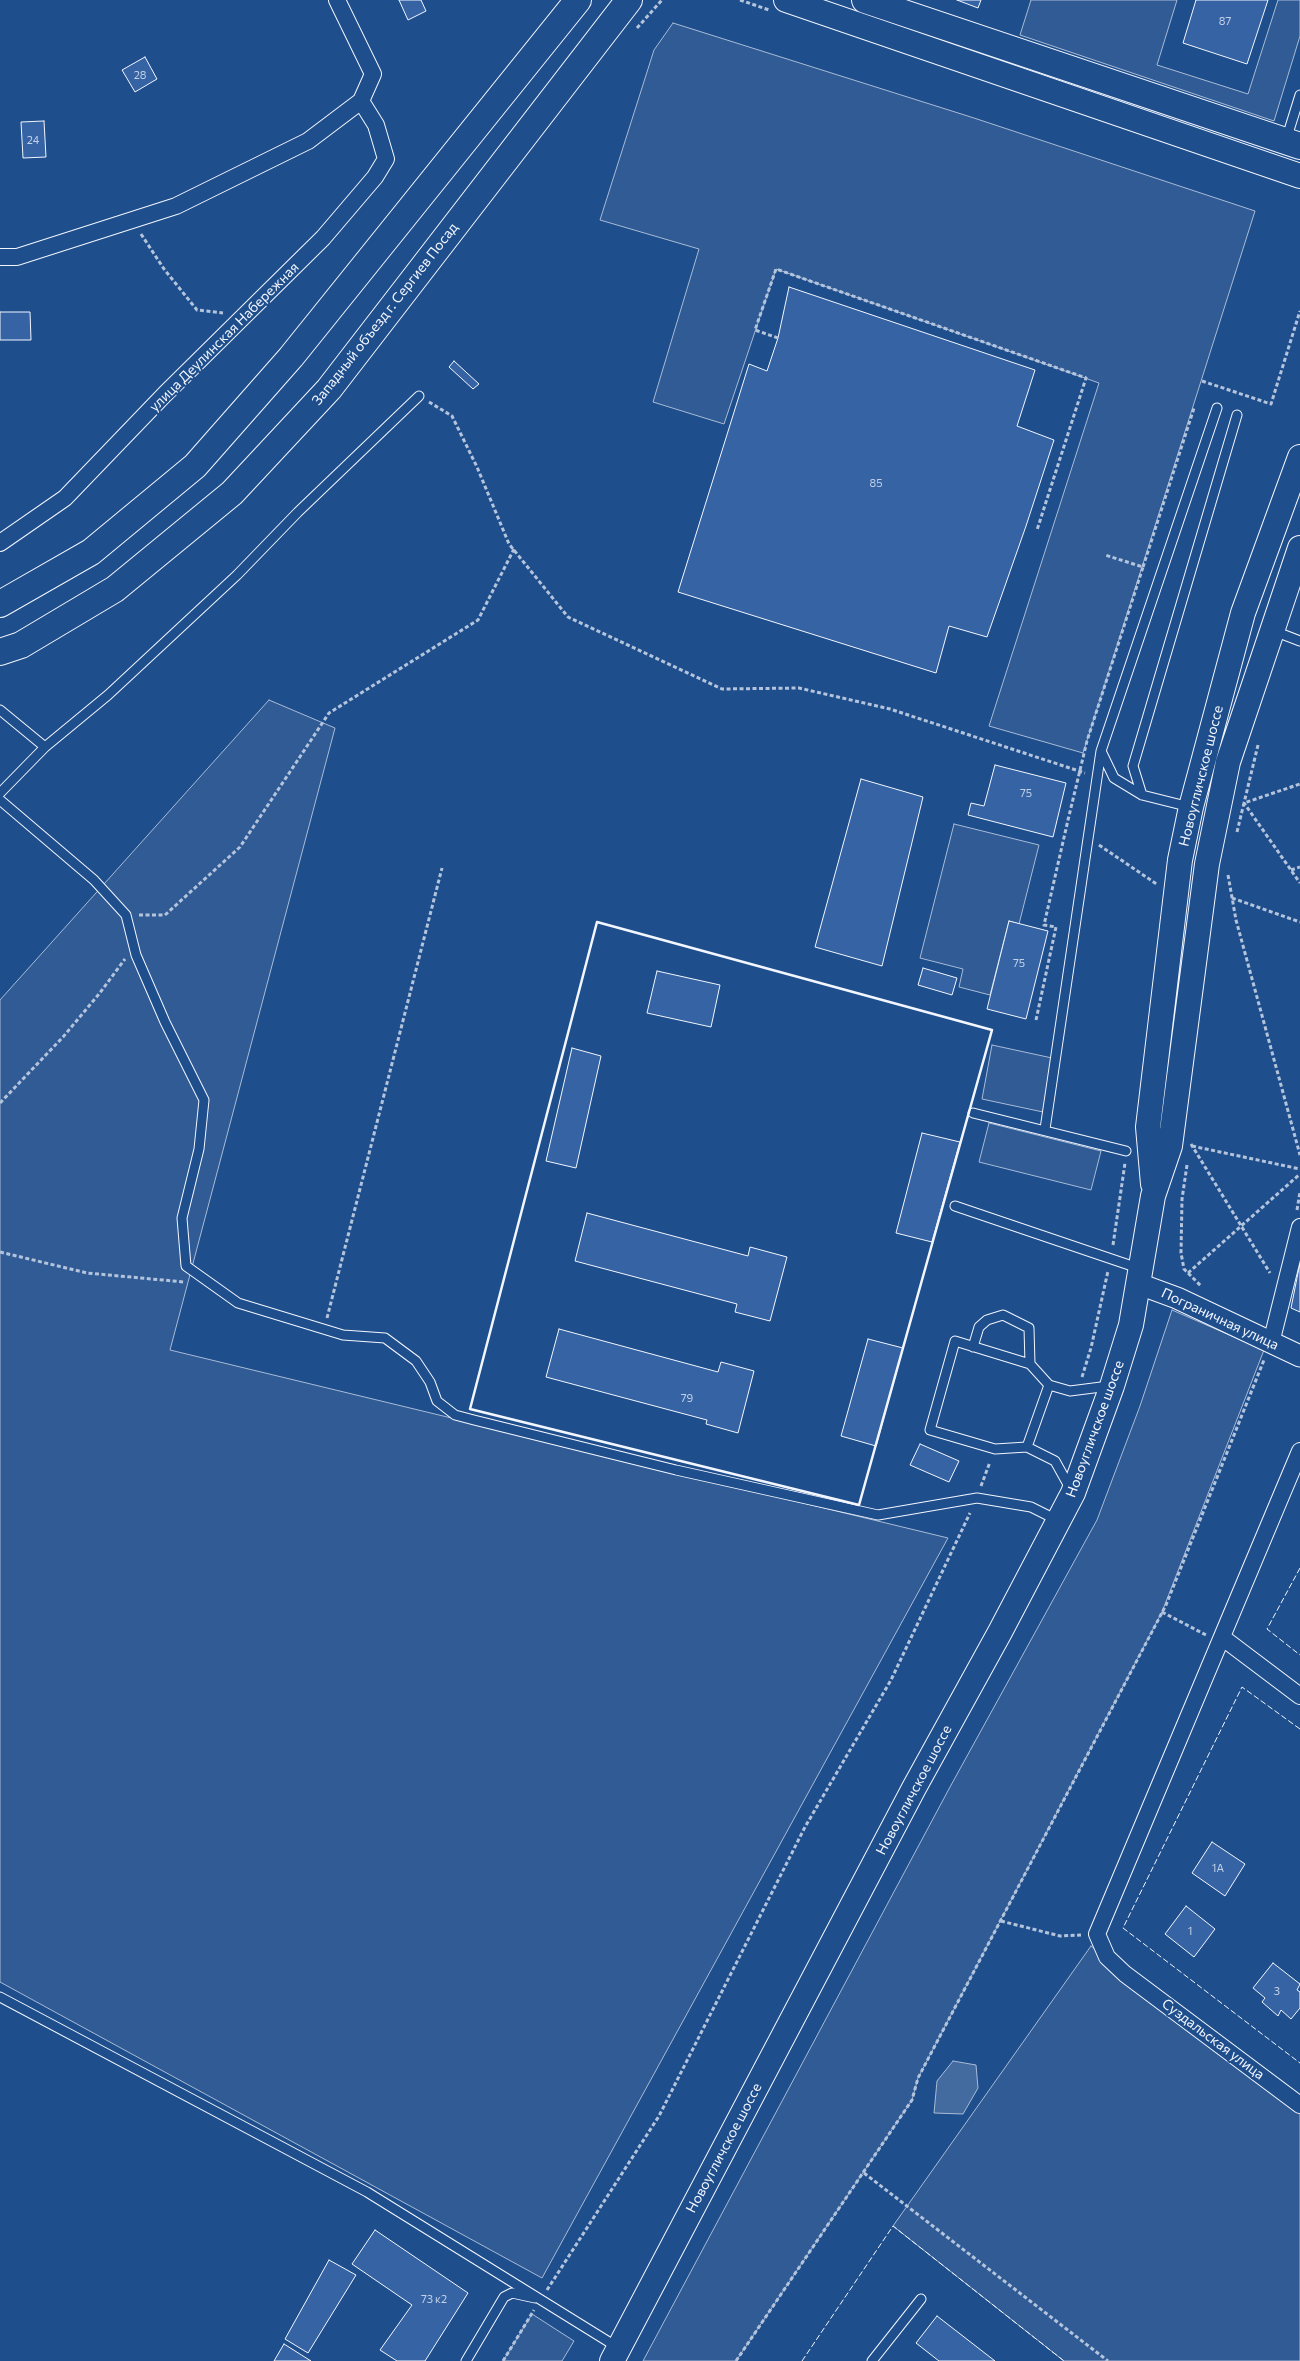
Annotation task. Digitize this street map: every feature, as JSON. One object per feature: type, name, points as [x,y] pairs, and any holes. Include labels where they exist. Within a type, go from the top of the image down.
[{"type":"main road","points":[[0,604],[91,552],[195,466],[291,357],[578,0]]},
{"type":"main road","name":"Западный объезд г. Сергиев Посад","points":[[0,652],[21,645],[116,589],[232,493],[329,389],[629,0]]},
{"type":"main road","points":[[786,0],[1300,176]]},
{"type":"main road","points":[[865,0],[1293,144]]},
{"type":"main road","name":"Новоугличское шоссе","points":[[1154,1196],[1148,1127],[1180,860],[1191,807],[1243,613],[1300,457]]},
{"type":"main road","name":"Новоугличское шоссе","points":[[615,2354],[914,1788],[1060,1521],[1073,1493],[1112,1386],[1131,1325],[1154,1196],[1170,1146],[1207,864],[1228,762],[1300,548]]},
{"type":"street","points":[[0,257],[17,257],[176,206],[308,141],[361,101],[373,74],[337,0]]},
{"type":"street","name":"улица Деулинская Набережная","points":[[0,543],[65,498],[166,394],[323,238],[375,177],[386,159],[376,125],[361,101]]},
{"type":"street","points":[[1271,1343],[1300,1227]]},
{"type":"street","name":"Пограничная улица","points":[[1140,1276],[1178,1298],[1300,1356]]},
{"type":"street","points":[[1097,1934],[1300,1451]]},
{"type":"street","points":[[1222,1640],[1300,1696]]},
{"type":"street","name":"Суздальская улица","points":[[1097,1934],[1107,1957],[1125,1974],[1300,2105]]},
{"type":"lane","points":[[1293,144],[1300,95]]},
{"type":"lane","points":[[0,793],[4,783],[108,695],[237,575],[298,512],[419,396]]},
{"type":"lane","points":[[1045,1129],[1101,751],[1217,408]]},
{"type":"lane","points":[[1142,795],[1133,766],[1237,415]]},
{"type":"lane","points":[[1271,631],[1300,641]]},
{"type":"lane","points":[[0,710],[45,747]]},
{"type":"lane","points":[[1101,751],[1114,778],[1142,795],[1191,807]]},
{"type":"lane","points":[[0,800],[94,880],[126,915],[134,946],[165,1022],[204,1100],[199,1149],[182,1218],[186,1266],[238,1303],[343,1335],[385,1338],[416,1361],[430,1382],[437,1401],[455,1415],[676,1470],[878,1515],[977,1498],[1031,1507],[1060,1521]]},
{"type":"lane","points":[[973,1112],[1045,1129],[1126,1152]]},
{"type":"lane","points":[[955,1206],[1140,1276]]},
{"type":"lane","points":[[973,1347],[979,1327],[987,1320],[1003,1316],[1029,1328],[1030,1364]]},
{"type":"lane","points":[[1073,1493],[1055,1461],[1027,1447],[995,1449],[930,1430],[955,1341],[1030,1364],[1049,1385],[1070,1391],[1112,1386]]},
{"type":"lane","points":[[1027,1447],[1049,1385]]},
{"type":"lane","points":[[0,1997],[367,2192],[541,2299],[615,2354]]},
{"type":"lane","points":[[466,2361],[504,2297],[512,2293],[541,2299]]},
{"type":"lane","points":[[872,2361],[922,2299]]},
{"type":"path","points":[[132,220],[164,269],[197,310],[246,316]]},
{"type":"path","points":[[778,338],[755,330],[776,269],[1086,378],[1037,530]]},
{"type":"path","points":[[1202,381],[1271,404],[1300,311]]},
{"type":"path","points":[[419,396],[452,416],[477,467],[509,544],[568,617],[722,689],[799,688],[890,709],[1098,776]]},
{"type":"path","points":[[1036,1020],[1056,928],[1044,925],[1087,741],[1194,408]]},
{"type":"path","points":[[126,915],[165,915],[240,847],[328,713],[478,620],[514,549]]},
{"type":"path","points":[[1105,555],[1143,568]]},
{"type":"path","points":[[1259,737],[1244,803],[1300,882]]},
{"type":"path","points":[[1244,803],[1300,784]]},
{"type":"path","points":[[1098,844],[1160,887]]},
{"type":"path","points":[[1291,870],[1300,867]]},
{"type":"path","points":[[324,1330],[442,868]]},
{"type":"path","points":[[1227,869],[1232,898],[1300,1155]]},
{"type":"path","points":[[1232,898],[1300,922]]},
{"type":"path","points":[[0,1103],[63,1037],[99,994],[134,946]]},
{"type":"path","points":[[1190,1152],[1191,1146]]},
{"type":"path","points":[[1191,1146],[1300,1169]]},
{"type":"path","points":[[1191,1146],[1274,1279]]},
{"type":"path","points":[[1188,1159],[1181,1224],[1181,1253],[1184,1269],[1208,1291]]},
{"type":"path","points":[[1188,1273],[1300,1174]]},
{"type":"path","points":[[0,1252],[87,1273],[212,1284]]},
{"type":"path","points":[[736,2361],[912,2100],[918,2078],[1162,1612],[1271,1343]]},
{"type":"path","points":[[503,2361],[659,2116],[805,1828],[891,1680],[977,1498],[995,1449]]},
{"type":"path","points":[[1162,1612],[1222,1640]]},
{"type":"path","points":[[1001,1921],[1060,1936],[1097,1934]]},
{"type":"path","points":[[864,2173],[1108,2361]]},
{"type":"shaded area","points":[[1031,0],[1177,0],[1157,65],[1248,94],[1278,0],[1300,0],[1300,36],[1274,121],[1020,35]]},
{"type":"shaded area","points":[[673,23],[974,118],[1255,211],[1083,753],[989,726],[1099,383],[776,269],[724,424],[653,402],[699,249],[600,220],[654,50]]},
{"type":"shaded area","points":[[269,700],[335,728],[170,1350],[948,1538],[542,2278],[0,1982],[0,1000]]},
{"type":"shaded area","points":[[954,824],[1039,845],[1019,924],[1009,921],[990,995],[959,987],[963,969],[920,958]]},
{"type":"shaded area","points":[[992,1045],[1052,1058],[1043,1112],[982,1099]]},
{"type":"shaded area","points":[[989,1123],[1101,1151],[1091,1190],[979,1162]]},
{"type":"shaded area","points":[[1172,1310],[1264,1350],[1162,1612],[918,2078],[912,2100],[736,2361],[643,2361],[950,1787],[1097,1520],[1140,1406]]},
{"type":"shaded area","points":[[1091,1946],[1300,2105],[1300,2361],[1064,2361],[893,2226]]},
{"type":"shaded area","points":[[953,2061],[976,2065],[978,2088],[963,2114],[934,2113],[937,2081]]},
{"type":"shaded area","points":[[532,2314],[574,2341],[562,2361],[503,2361]]},
{"type":"building","points":[[399,0],[421,0],[426,11],[408,20]]},
{"type":"building","points":[[957,0],[981,0],[978,8]]},
{"type":"building","points":[[1196,0],[1268,0],[1247,64],[1183,43]]},
{"type":"building","points":[[145,57],[157,79],[135,92],[122,70]]},
{"type":"building","points":[[44,121],[46,157],[23,158],[21,122]]},
{"type":"building","points":[[789,287],[1035,370],[1017,426],[1054,440],[1026,526],[987,637],[949,626],[936,673],[678,592],[749,364],[767,371],[778,338]]},
{"type":"building","points":[[0,312],[30,312],[31,340],[0,340]]},
{"type":"building","points":[[454,361],[479,384],[473,389],[449,367]]},
{"type":"building","points":[[995,765],[1066,783],[1053,837],[968,815],[971,803],[984,806]]},
{"type":"building","points":[[861,779],[923,797],[882,966],[815,947]]},
{"type":"building","points":[[1009,921],[1048,931],[1026,1019],[987,1009]]},
{"type":"building","points":[[923,968],[957,978],[952,995],[918,985]]},
{"type":"building","points":[[657,971],[720,985],[711,1027],[647,1013]]},
{"type":"building","points":[[572,1048],[601,1056],[576,1168],[546,1161]]},
{"type":"building","points":[[922,1133],[960,1142],[932,1242],[896,1233]]},
{"type":"building","points":[[587,1213],[748,1256],[750,1247],[787,1257],[770,1321],[735,1312],[737,1304],[575,1261]]},
{"type":"building","points":[[1300,1263],[1300,1312],[1291,1308]]},
{"type":"building","points":[[559,1329],[718,1372],[721,1362],[754,1371],[738,1433],[706,1424],[707,1420],[546,1377]]},
{"type":"building","points":[[868,1339],[903,1348],[876,1446],[841,1436]]},
{"type":"building","points":[[920,1444],[959,1461],[949,1482],[910,1465]]},
{"type":"building","points":[[1212,1842],[1245,1864],[1225,1896],[1192,1873]]},
{"type":"building","points":[[1186,1906],[1215,1929],[1194,1957],[1165,1934]]},
{"type":"building","points":[[1273,1963],[1300,1984],[1297,1990],[1300,1992],[1300,2008],[1291,2019],[1281,2010],[1278,2016],[1262,2002],[1265,1998],[1253,1988]]},
{"type":"building","points":[[375,2230],[468,2293],[425,2361],[397,2361],[380,2350],[412,2305],[352,2264]]},
{"type":"building","points":[[329,2260],[356,2275],[308,2353],[285,2339]]},
{"type":"building","points":[[937,2316],[995,2361],[939,2361],[916,2343]]},
{"type":"building","points":[[284,2344],[311,2361],[274,2361]]},
{"type":"fence","points":[[1300,1568],[1267,1629],[1300,1655]]},
{"type":"fence","points":[[1300,1729],[1242,1687],[1123,1928],[1300,2063]]},
{"type":"fence","points":[[802,2361],[893,2226],[1064,2361]]},
{"type":"wall","points":[[597,922],[992,1030],[859,1505],[470,1409],[597,922]]}]
